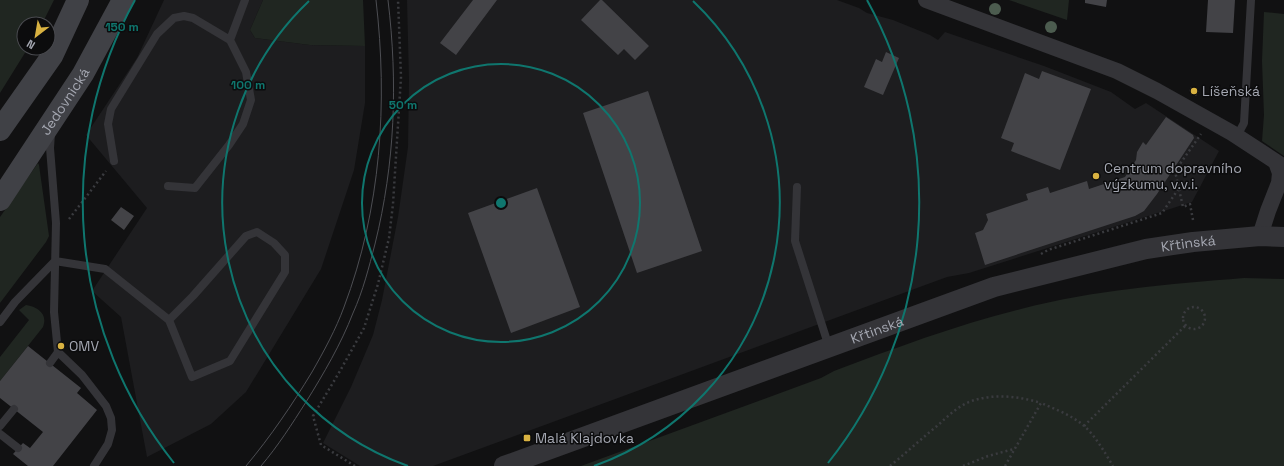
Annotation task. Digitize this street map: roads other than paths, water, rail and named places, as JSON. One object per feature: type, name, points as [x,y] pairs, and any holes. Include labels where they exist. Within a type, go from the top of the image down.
[{"type":"main road","points":[[0,130],[52,56],[78,0]]},
{"type":"main road","name":"Jedovnická","points":[[0,200],[83,74],[123,0]]},
{"type":"street","points":[[926,0],[1117,71],[1157,91],[1237,136],[1280,164],[1279,184],[1260,236]]},
{"type":"street","name":"Křtinská","points":[[504,466],[534,461],[829,348],[994,287],[1146,249],[1193,242],[1260,236],[1284,237]]},
{"type":"lane","points":[[230,40],[245,0]]},
{"type":"lane","points":[[1237,136],[1244,123],[1251,0]]},
{"type":"lane","points":[[114,161],[108,124],[111,109],[157,34],[174,18],[184,16],[193,18],[230,40],[246,72],[251,100],[243,124],[230,145],[195,188],[168,186]]},
{"type":"lane","points":[[55,116],[50,148],[56,223],[54,312],[58,352],[82,375],[106,406],[111,418],[112,430],[108,444],[94,466]]},
{"type":"lane","points":[[797,187],[796,241],[829,348]]},
{"type":"lane","points":[[55,261],[105,269],[169,320],[192,376],[230,360],[285,272],[285,255],[274,243],[257,232],[246,236],[193,296],[169,320]]},
{"type":"lane","points":[[0,322],[15,302],[55,261]]},
{"type":"lane","points":[[50,363],[58,352]]},
{"type":"lane","points":[[0,426],[14,409]]},
{"type":"lane","points":[[0,434],[18,448]]},
{"type":"tram line","points":[[246,466],[281,420],[330,340],[344,307],[356,270],[374,194],[381,117],[380,39],[376,0]]},
{"type":"tram line","points":[[261,466],[290,427],[332,358],[357,305],[375,244],[387,183],[393,123],[393,62],[388,0]]},
{"type":"place","name":"Líšeňská","points":[[1194,91]]},
{"type":"place","name":"Centrum dopravního výzkumu, v.v.i.","points":[[1096,176]]},
{"type":"place","name":"OMV","points":[[61,346]]},
{"type":"place","name":"Malá Klajdovka","points":[[527,438]]}]
